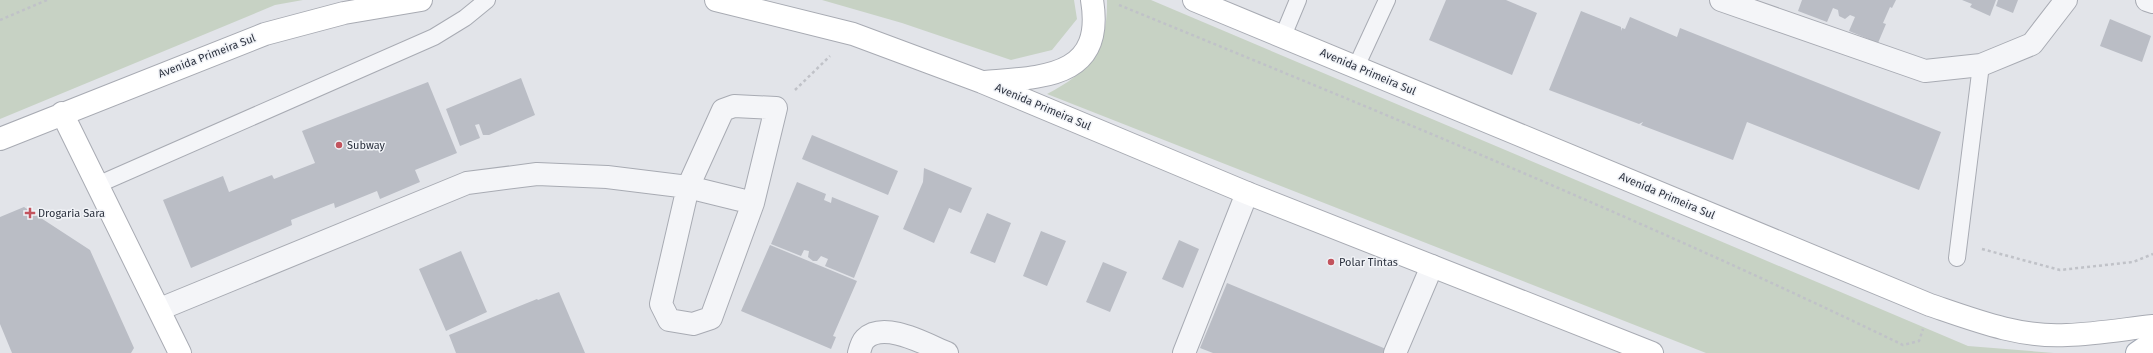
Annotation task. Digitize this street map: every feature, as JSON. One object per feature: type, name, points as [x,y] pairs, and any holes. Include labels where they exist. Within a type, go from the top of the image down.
[{"type":"main road","name":"Avenida Primeira Sul","points":[[0,139],[62,113],[265,34],[344,13],[421,0]]},
{"type":"main road","name":"Avenida Primeira Sul","points":[[716,0],[853,34],[982,82],[1247,193],[1652,353]]},
{"type":"main road","points":[[982,82],[1036,78],[1064,70],[1078,61],[1088,49],[1093,35],[1095,16],[1092,0]]},
{"type":"main road","name":"Avenida Primeira Sul","points":[[1194,0],[1930,305],[1980,322],[2024,332],[2066,335],[2153,326]]},
{"type":"main road","points":[[62,113],[160,309],[180,353]]},
{"type":"main road","points":[[2137,353],[2153,342]]},
{"type":"street","points":[[1721,0],[1925,71],[1981,65],[2032,44],[2066,0]]},
{"type":"street","points":[[2147,0],[2153,2]]},
{"type":"street","points":[[734,106],[776,108],[752,203],[711,318],[693,324],[669,320],[661,304],[688,187],[723,110],[734,106]]},
{"type":"street","points":[[160,309],[467,183],[536,174],[607,177],[688,187],[752,203]]},
{"type":"street","points":[[1184,353],[1247,193]]},
{"type":"street","points":[[1395,353],[1432,266]]},
{"type":"street","points":[[859,353],[865,339],[877,333],[892,331],[947,353]]},
{"type":"lane","points":[[98,185],[434,36],[465,18],[487,0]]},
{"type":"lane","points":[[1283,36],[1298,0]]},
{"type":"lane","points":[[1356,67],[1387,0]]},
{"type":"lane","points":[[1957,258],[1981,65]]},
{"type":"path","points":[[0,20],[47,0]]},
{"type":"path","points":[[776,108],[853,34]]},
{"type":"green space","points":[[0,0],[303,0],[275,5],[0,119]]},
{"type":"green space","points":[[822,0],[1074,0],[1077,19],[1052,50],[1011,60],[902,23]]},
{"type":"green space","points":[[1107,0],[1151,0],[1968,346],[2054,353],[1706,353],[1047,94],[1075,77],[1094,57],[1104,32]]},
{"type":"building","points":[[1446,0],[1506,0],[1537,13],[1512,75],[1429,40]]},
{"type":"building","points":[[1802,0],[1896,0],[1892,8],[1890,7],[1883,23],[1886,24],[1878,43],[1849,31],[1855,17],[1850,15],[1845,19],[1839,16],[1838,10],[1833,8],[1827,22],[1798,11]]},
{"type":"building","points":[[1962,0],[1996,0],[1990,16],[1970,7],[1972,4]]},
{"type":"building","points":[[1998,0],[2018,0],[2013,13],[1996,6]]},
{"type":"building","points":[[1581,11],[1621,27],[1621,31],[1622,28],[1625,29],[1630,17],[1677,37],[1680,28],[1941,132],[1919,190],[1747,122],[1733,160],[1641,125],[1643,122],[1639,124],[1549,90]]},
{"type":"building","points":[[2110,19],[2151,36],[2142,62],[2100,46]]},
{"type":"building","points":[[521,78],[535,115],[489,135],[483,135],[479,124],[475,125],[480,138],[460,146],[446,109]]},
{"type":"building","points":[[428,82],[457,153],[415,170],[420,182],[380,199],[377,191],[335,208],[334,203],[331,204],[291,220],[292,225],[191,268],[163,200],[223,176],[229,192],[272,175],[274,179],[315,163],[302,131]]},
{"type":"building","points":[[812,135],[898,171],[888,195],[802,159]]},
{"type":"building","points":[[924,168],[972,188],[961,213],[949,208],[934,243],[903,229],[923,182]]},
{"type":"building","points":[[797,182],[826,194],[824,200],[831,203],[832,197],[879,216],[854,278],[825,266],[828,259],[821,256],[817,261],[813,261],[808,257],[809,251],[804,250],[801,256],[771,244]]},
{"type":"building","points":[[24,207],[90,250],[134,348],[131,353],[12,353],[0,324],[0,217]]},
{"type":"building","points":[[987,213],[1011,223],[995,263],[970,253]]},
{"type":"building","points":[[1041,231],[1066,241],[1047,286],[1023,276]]},
{"type":"building","points":[[1179,240],[1199,249],[1183,288],[1162,279]]},
{"type":"building","points":[[770,245],[857,281],[833,336],[836,337],[831,349],[741,311]]},
{"type":"building","points":[[461,251],[487,312],[446,331],[419,269]]},
{"type":"building","points":[[1103,262],[1127,272],[1110,312],[1086,302]]},
{"type":"building","points":[[1227,283],[1386,349],[1384,353],[1213,353],[1200,348]]},
{"type":"building","points":[[559,292],[585,353],[456,353],[449,335],[537,299],[538,300]]},
{"type":"place","name":"Subway","points":[[339,145]]},
{"type":"place","name":"Drogaria Sara","points":[[30,213]]},
{"type":"place","name":"Polar Tintas","points":[[1331,262]]}]
